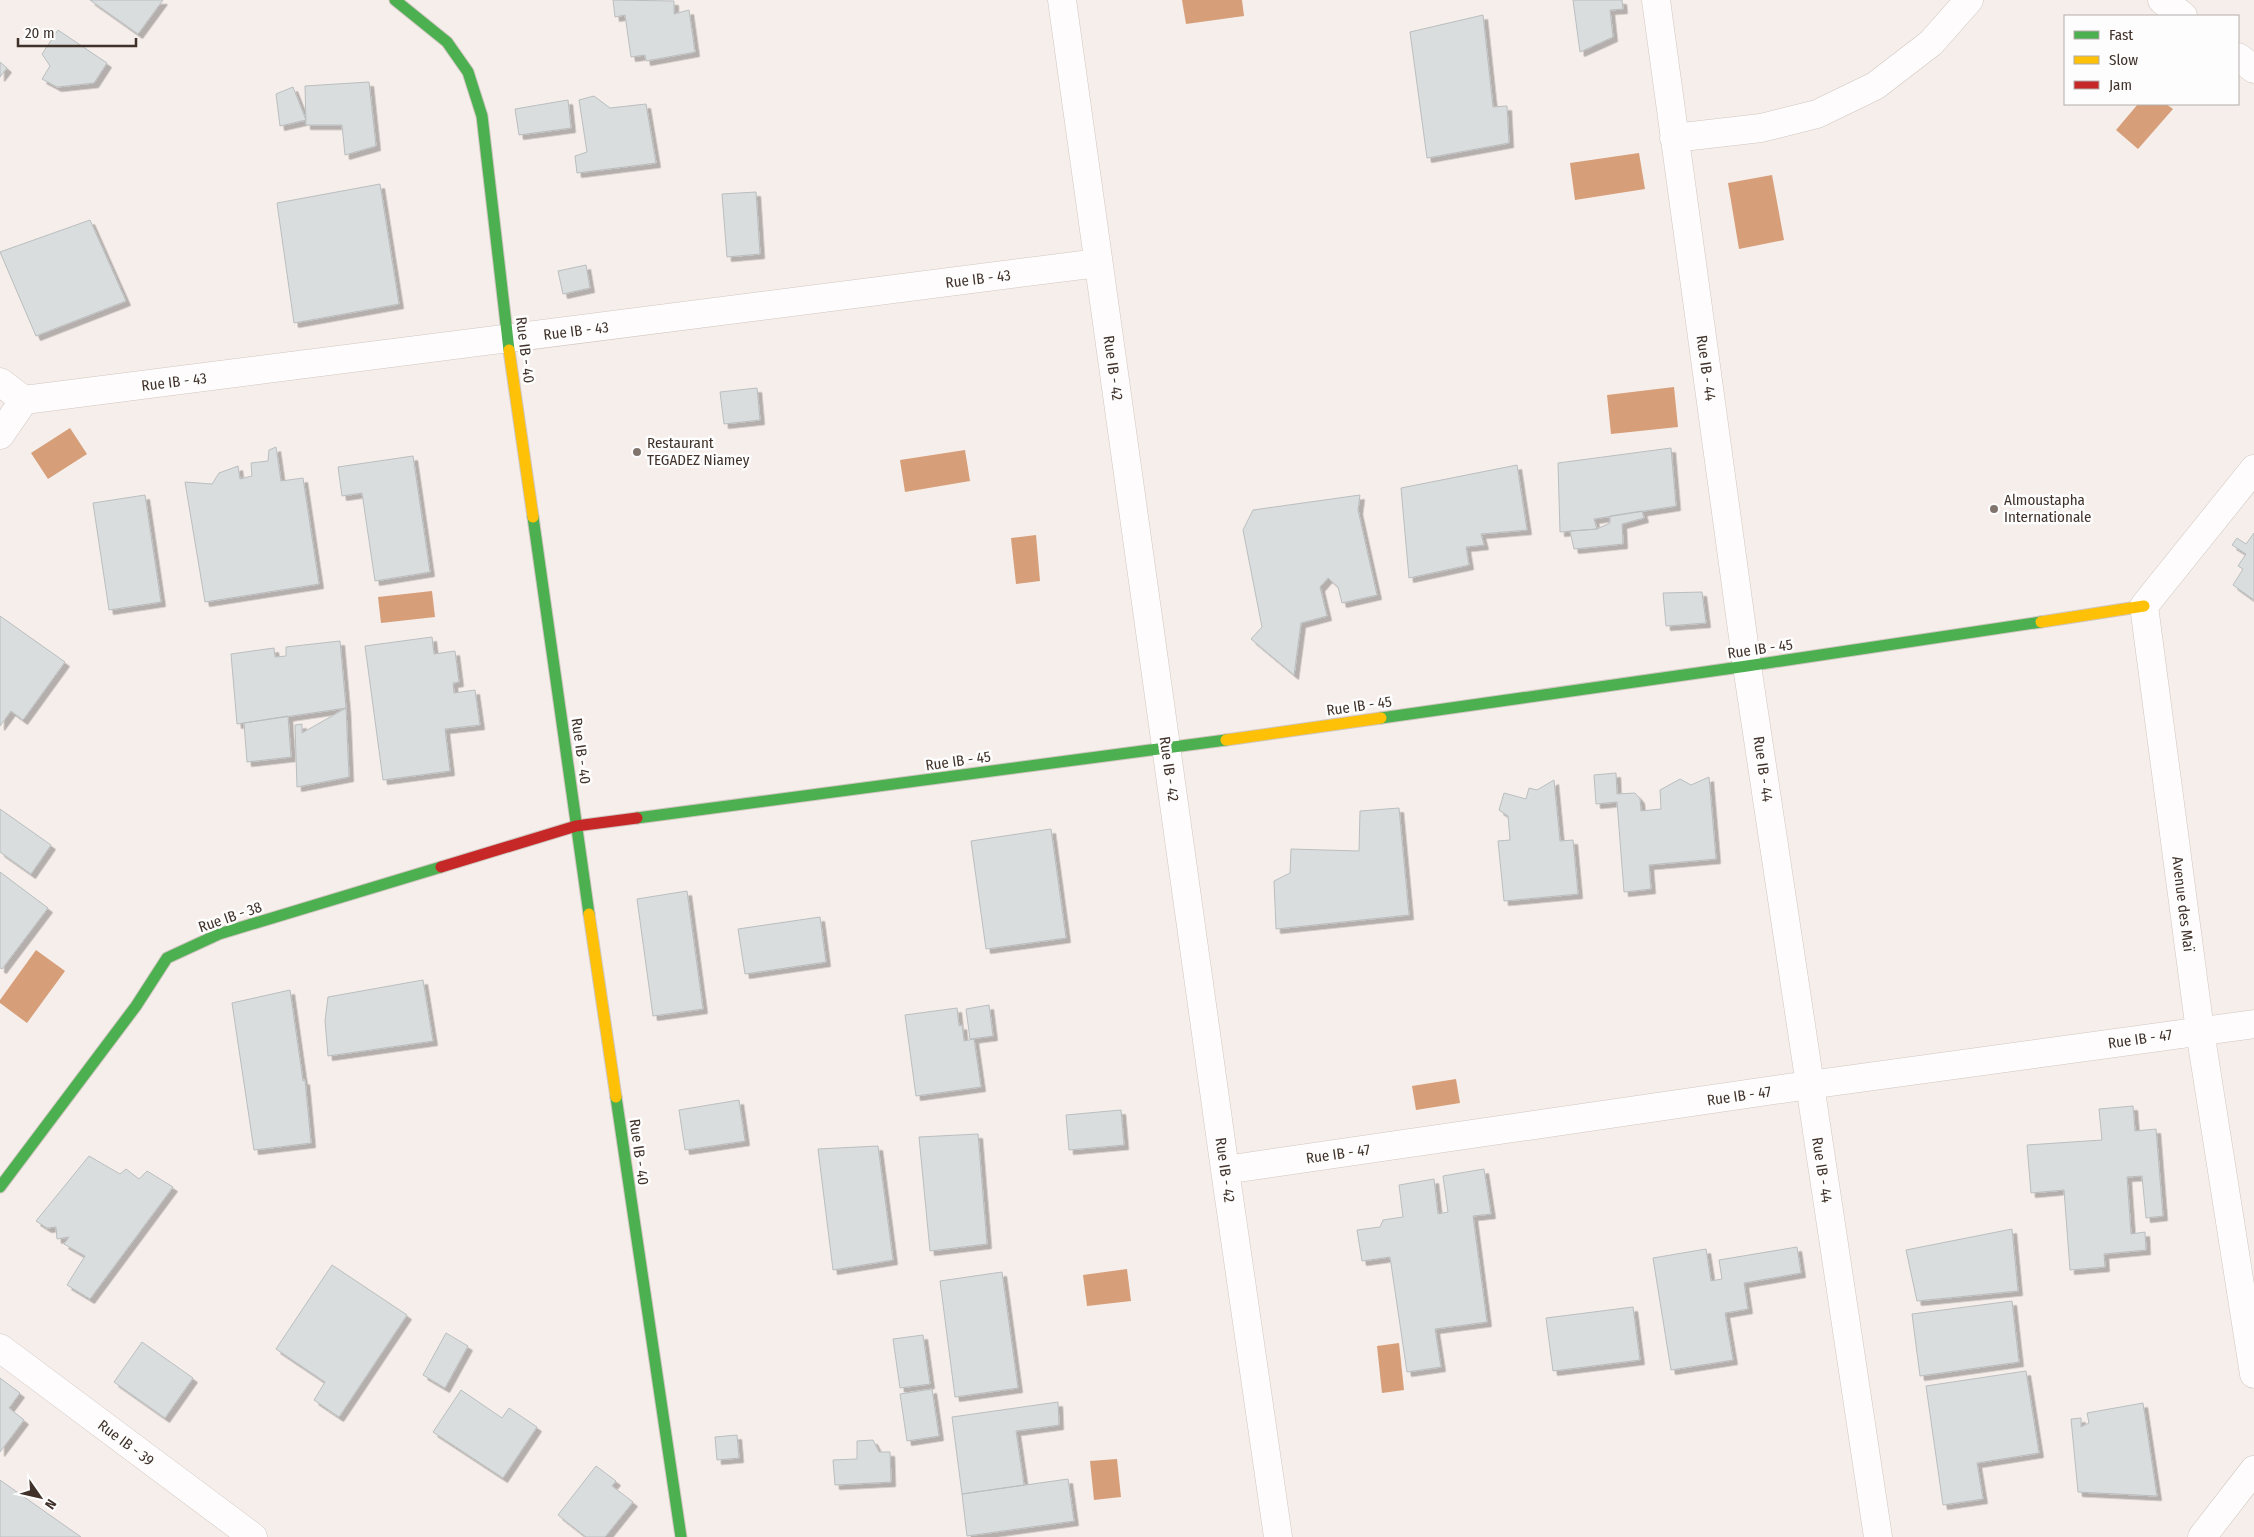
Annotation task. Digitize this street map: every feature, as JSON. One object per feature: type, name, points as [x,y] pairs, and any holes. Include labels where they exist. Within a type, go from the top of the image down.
[{"type":"street","name":"Rue IB - 40","points":[[395,0],[447,42],[468,72],[482,116],[508,340],[576,826],[681,1537]]},
{"type":"street","name":"Rue IB - 42","points":[[1062,0],[1224,1170],[1278,1537]]},
{"type":"street","name":"Rue IB - 44","points":[[1656,0],[1748,666],[1809,1086],[1878,1537]]},
{"type":"street","points":[[1674,138],[1761,128],[1817,114],[1875,86],[1931,42],[1969,0]]},
{"type":"street","points":[[2162,0],[2182,15]]},
{"type":"street","points":[[2239,58],[2254,69]]},
{"type":"street","name":"Rue IB - 43","points":[[24,400],[508,340],[1098,263]]},
{"type":"street","points":[[0,382],[24,400],[0,435]]},
{"type":"street","points":[[2144,606],[2254,468]]},
{"type":"street","name":"Rue IB - 45","points":[[576,826],[1166,748],[1748,666],[2144,606]]},
{"type":"street","name":"Avenue des Maï","points":[[2144,606],[2200,1031],[2254,1374]]},
{"type":"street","name":"Rue IB - 38","points":[[0,1187],[136,1006],[167,958],[218,934],[576,826]]},
{"type":"street","name":"Rue IB - 47","points":[[1224,1170],[2254,1024]]},
{"type":"street","name":"Rue IB - 39","points":[[0,1348],[252,1537]]},
{"type":"street","points":[[2202,1537],[2254,1470]]},
{"type":"shaded area","points":[[1182,0],[1242,0],[1244,16],[1186,24]]},
{"type":"shaded area","points":[[2137,105],[2167,105],[2173,109],[2138,149],[2116,130]]},
{"type":"shaded area","points":[[1639,153],[1645,189],[1575,200],[1570,163]]},
{"type":"shaded area","points":[[1772,175],[1784,240],[1739,249],[1728,183]]},
{"type":"shaded area","points":[[1674,387],[1678,427],[1611,434],[1607,395]]},
{"type":"shaded area","points":[[70,428],[87,454],[48,479],[31,453]]},
{"type":"shaded area","points":[[965,450],[970,481],[905,492],[900,460]]},
{"type":"shaded area","points":[[1036,535],[1040,581],[1016,584],[1011,538]]},
{"type":"shaded area","points":[[432,591],[435,617],[381,623],[378,597]]},
{"type":"shaded area","points":[[36,950],[65,971],[27,1023],[0,1003],[0,1000]]},
{"type":"shaded area","points":[[1456,1079],[1460,1103],[1416,1110],[1412,1086]]},
{"type":"shaded area","points":[[1127,1269],[1131,1301],[1087,1306],[1083,1275]]},
{"type":"shaded area","points":[[1399,1343],[1404,1390],[1382,1393],[1377,1346]]},
{"type":"shaded area","points":[[1117,1459],[1121,1497],[1094,1500],[1090,1461]]},
{"type":"building","points":[[90,0],[163,0],[138,34]]},
{"type":"building","points":[[613,0],[674,1],[674,14],[689,10],[695,52],[646,61],[645,55],[631,57],[625,15],[615,17]]},
{"type":"building","points":[[1573,0],[1622,0],[1623,9],[1610,10],[1613,37],[1580,52]]},
{"type":"building","points":[[1483,15],[1493,107],[1507,106],[1509,143],[1427,158],[1410,32]]},
{"type":"building","points":[[58,30],[107,63],[94,83],[57,87],[42,79],[50,66],[42,54]]},
{"type":"building","points":[[0,62],[7,68],[0,77]]},
{"type":"building","points":[[369,82],[376,146],[345,155],[342,125],[306,125],[305,86]]},
{"type":"building","points":[[293,87],[306,120],[280,126],[276,94]]},
{"type":"building","points":[[594,96],[610,108],[646,104],[656,163],[577,173],[575,156],[587,152],[579,100]]},
{"type":"building","points":[[568,100],[571,128],[519,135],[515,109]]},
{"type":"building","points":[[380,184],[399,304],[294,323],[277,203]]},
{"type":"building","points":[[756,192],[760,254],[727,257],[722,194]]},
{"type":"building","points":[[90,220],[126,301],[36,336],[0,252]]},
{"type":"building","points":[[586,265],[590,288],[563,294],[558,271]]},
{"type":"building","points":[[757,388],[760,420],[724,424],[720,392]]},
{"type":"building","points":[[276,447],[281,481],[303,478],[319,584],[205,602],[185,482],[212,484],[219,473],[238,466],[240,479],[252,476],[251,463],[268,461],[269,450]]},
{"type":"building","points":[[1671,448],[1676,506],[1594,519],[1597,529],[1560,532],[1558,463]]},
{"type":"building","points":[[413,456],[430,572],[375,581],[362,493],[342,496],[338,467]]},
{"type":"building","points":[[1517,465],[1527,530],[1481,534],[1484,545],[1466,547],[1469,565],[1409,578],[1401,488]]},
{"type":"building","points":[[145,495],[161,602],[109,610],[93,503]]},
{"type":"building","points":[[1360,495],[1358,510],[1377,595],[1342,603],[1338,587],[1328,578],[1320,587],[1327,616],[1301,623],[1294,675],[1251,639],[1262,627],[1243,530],[1253,510]]},
{"type":"building","points":[[1642,511],[1644,518],[1622,524],[1623,544],[1574,549],[1570,531],[1597,529],[1610,523],[1610,516]]},
{"type":"building","points":[[2254,533],[2254,600],[2233,585],[2243,569],[2238,566],[2246,554],[2232,545],[2237,538],[2246,544]]},
{"type":"building","points":[[1702,592],[1706,623],[1666,626],[1663,593]]},
{"type":"building","points":[[0,616],[65,662],[23,720],[11,711],[0,726]]},
{"type":"building","points":[[432,637],[434,654],[455,651],[459,682],[453,683],[454,693],[475,690],[480,725],[445,729],[450,771],[383,780],[365,646]]},
{"type":"building","points":[[340,641],[346,708],[237,724],[231,654],[274,648],[275,657],[286,656],[286,647]]},
{"type":"building","points":[[346,708],[349,777],[297,787],[295,725],[302,724],[302,733]]},
{"type":"building","points":[[288,716],[291,757],[247,762],[244,723]]},
{"type":"building","points":[[1616,773],[1617,794],[1635,793],[1640,799],[1641,811],[1661,809],[1660,790],[1680,779],[1691,785],[1709,777],[1716,859],[1649,865],[1651,889],[1624,892],[1617,802],[1596,804],[1594,775]]},
{"type":"building","points":[[1554,780],[1560,841],[1573,840],[1578,894],[1504,901],[1498,841],[1510,840],[1508,816],[1499,810],[1504,793],[1526,799],[1529,788],[1537,790]]},
{"type":"building","points":[[1399,808],[1409,915],[1276,929],[1274,881],[1290,873],[1291,849],[1359,851],[1360,811]]},
{"type":"building","points":[[0,809],[51,845],[31,874],[0,852]]},
{"type":"building","points":[[1051,829],[1066,938],[986,949],[971,841]]},
{"type":"building","points":[[0,872],[48,908],[2,969],[0,968]]},
{"type":"building","points":[[687,891],[703,1009],[653,1016],[637,899]]},
{"type":"building","points":[[820,917],[826,962],[745,974],[738,929]]},
{"type":"building","points":[[423,980],[433,1041],[328,1056],[325,1021],[328,997]]},
{"type":"building","points":[[290,990],[303,1081],[305,1080],[311,1143],[254,1150],[232,1003]]},
{"type":"building","points":[[989,1005],[993,1036],[970,1039],[966,1009]]},
{"type":"building","points":[[957,1008],[959,1026],[962,1025],[964,1041],[974,1039],[981,1087],[916,1096],[905,1015]]},
{"type":"building","points":[[739,1100],[745,1141],[685,1150],[679,1110]]},
{"type":"building","points":[[2133,1106],[2135,1131],[2156,1129],[2163,1216],[2146,1218],[2142,1176],[2127,1177],[2131,1234],[2145,1232],[2146,1250],[2104,1254],[2105,1267],[2070,1270],[2064,1190],[2031,1193],[2027,1145],[2102,1140],[2099,1109]]},
{"type":"building","points":[[1121,1110],[1124,1145],[1069,1150],[1066,1115]]},
{"type":"building","points":[[978,1134],[987,1244],[930,1251],[919,1137]]},
{"type":"building","points":[[878,1146],[893,1260],[833,1270],[818,1149]]},
{"type":"building","points":[[89,1156],[120,1174],[126,1169],[139,1179],[147,1171],[173,1187],[90,1299],[67,1285],[85,1256],[64,1244],[69,1237],[57,1239],[56,1227],[47,1228],[36,1221]]},
{"type":"building","points":[[1484,1169],[1491,1214],[1473,1216],[1487,1322],[1435,1329],[1441,1367],[1407,1372],[1390,1257],[1362,1261],[1357,1230],[1380,1227],[1383,1220],[1403,1217],[1399,1185],[1434,1179],[1438,1214],[1448,1212],[1443,1176]]},
{"type":"building","points":[[2012,1229],[2018,1291],[1917,1301],[1906,1250]]},
{"type":"building","points":[[1797,1247],[1801,1273],[1744,1283],[1748,1309],[1725,1313],[1733,1360],[1671,1370],[1653,1258],[1706,1249],[1711,1281],[1722,1279],[1719,1260]]},
{"type":"building","points":[[332,1265],[407,1315],[339,1417],[314,1400],[325,1382],[276,1349]]},
{"type":"building","points":[[1002,1272],[1018,1388],[955,1397],[940,1281]]},
{"type":"building","points":[[2012,1301],[2019,1362],[1920,1376],[1912,1314]]},
{"type":"building","points":[[1633,1307],[1640,1360],[1553,1371],[1546,1318]]},
{"type":"building","points":[[446,1333],[468,1346],[445,1388],[423,1375]]},
{"type":"building","points":[[923,1335],[930,1384],[900,1388],[893,1339]]},
{"type":"building","points":[[142,1342],[193,1378],[165,1418],[114,1382]]},
{"type":"building","points":[[2026,1371],[2039,1453],[1977,1463],[1983,1499],[1943,1505],[1926,1386]]},
{"type":"building","points":[[0,1378],[20,1393],[9,1408],[24,1420],[0,1452]]},
{"type":"building","points":[[932,1389],[939,1436],[907,1441],[900,1394]]},
{"type":"building","points":[[461,1390],[502,1418],[509,1408],[537,1427],[503,1478],[433,1432]]},
{"type":"building","points":[[1058,1402],[1059,1425],[1016,1431],[1024,1485],[962,1494],[952,1417]]},
{"type":"building","points":[[2143,1403],[2157,1496],[2078,1492],[2071,1419],[2081,1418],[2081,1427],[2089,1423],[2087,1413]]},
{"type":"building","points":[[737,1435],[739,1458],[717,1460],[715,1437]]},
{"type":"building","points":[[873,1440],[879,1452],[890,1452],[891,1482],[835,1485],[833,1460],[857,1459],[857,1441]]},
{"type":"building","points":[[596,1466],[616,1481],[612,1486],[633,1502],[605,1537],[586,1537],[558,1515]]},
{"type":"building","points":[[1068,1479],[1074,1521],[967,1536],[962,1494]]},
{"type":"building","points":[[0,1480],[81,1537],[0,1537]]},
{"type":"traffic: fast","points":[[395,0],[447,42],[468,72],[482,116],[509,350]]},
{"type":"traffic: fast","points":[[533,517],[589,914]]},
{"type":"traffic: fast","points":[[1381,718],[2041,622]]},
{"type":"traffic: fast","points":[[637,818],[1226,740]]},
{"type":"traffic: fast","points":[[0,1187],[136,1006],[167,958],[219,934],[441,867]]},
{"type":"traffic: fast","points":[[616,1097],[681,1537]]},
{"type":"traffic: slow","points":[[509,350],[533,517]]},
{"type":"traffic: slow","points":[[2041,622],[2144,606]]},
{"type":"traffic: slow","points":[[1226,740],[1381,718]]},
{"type":"traffic: slow","points":[[589,914],[616,1097]]},
{"type":"traffic: jam","points":[[441,867],[576,826],[637,818]]},
{"type":"place","name":"Restaurant TEGADEZ Niamey","points":[[637,452]]},
{"type":"place","name":"Almoustapha Internationale","points":[[1994,509]]}]
